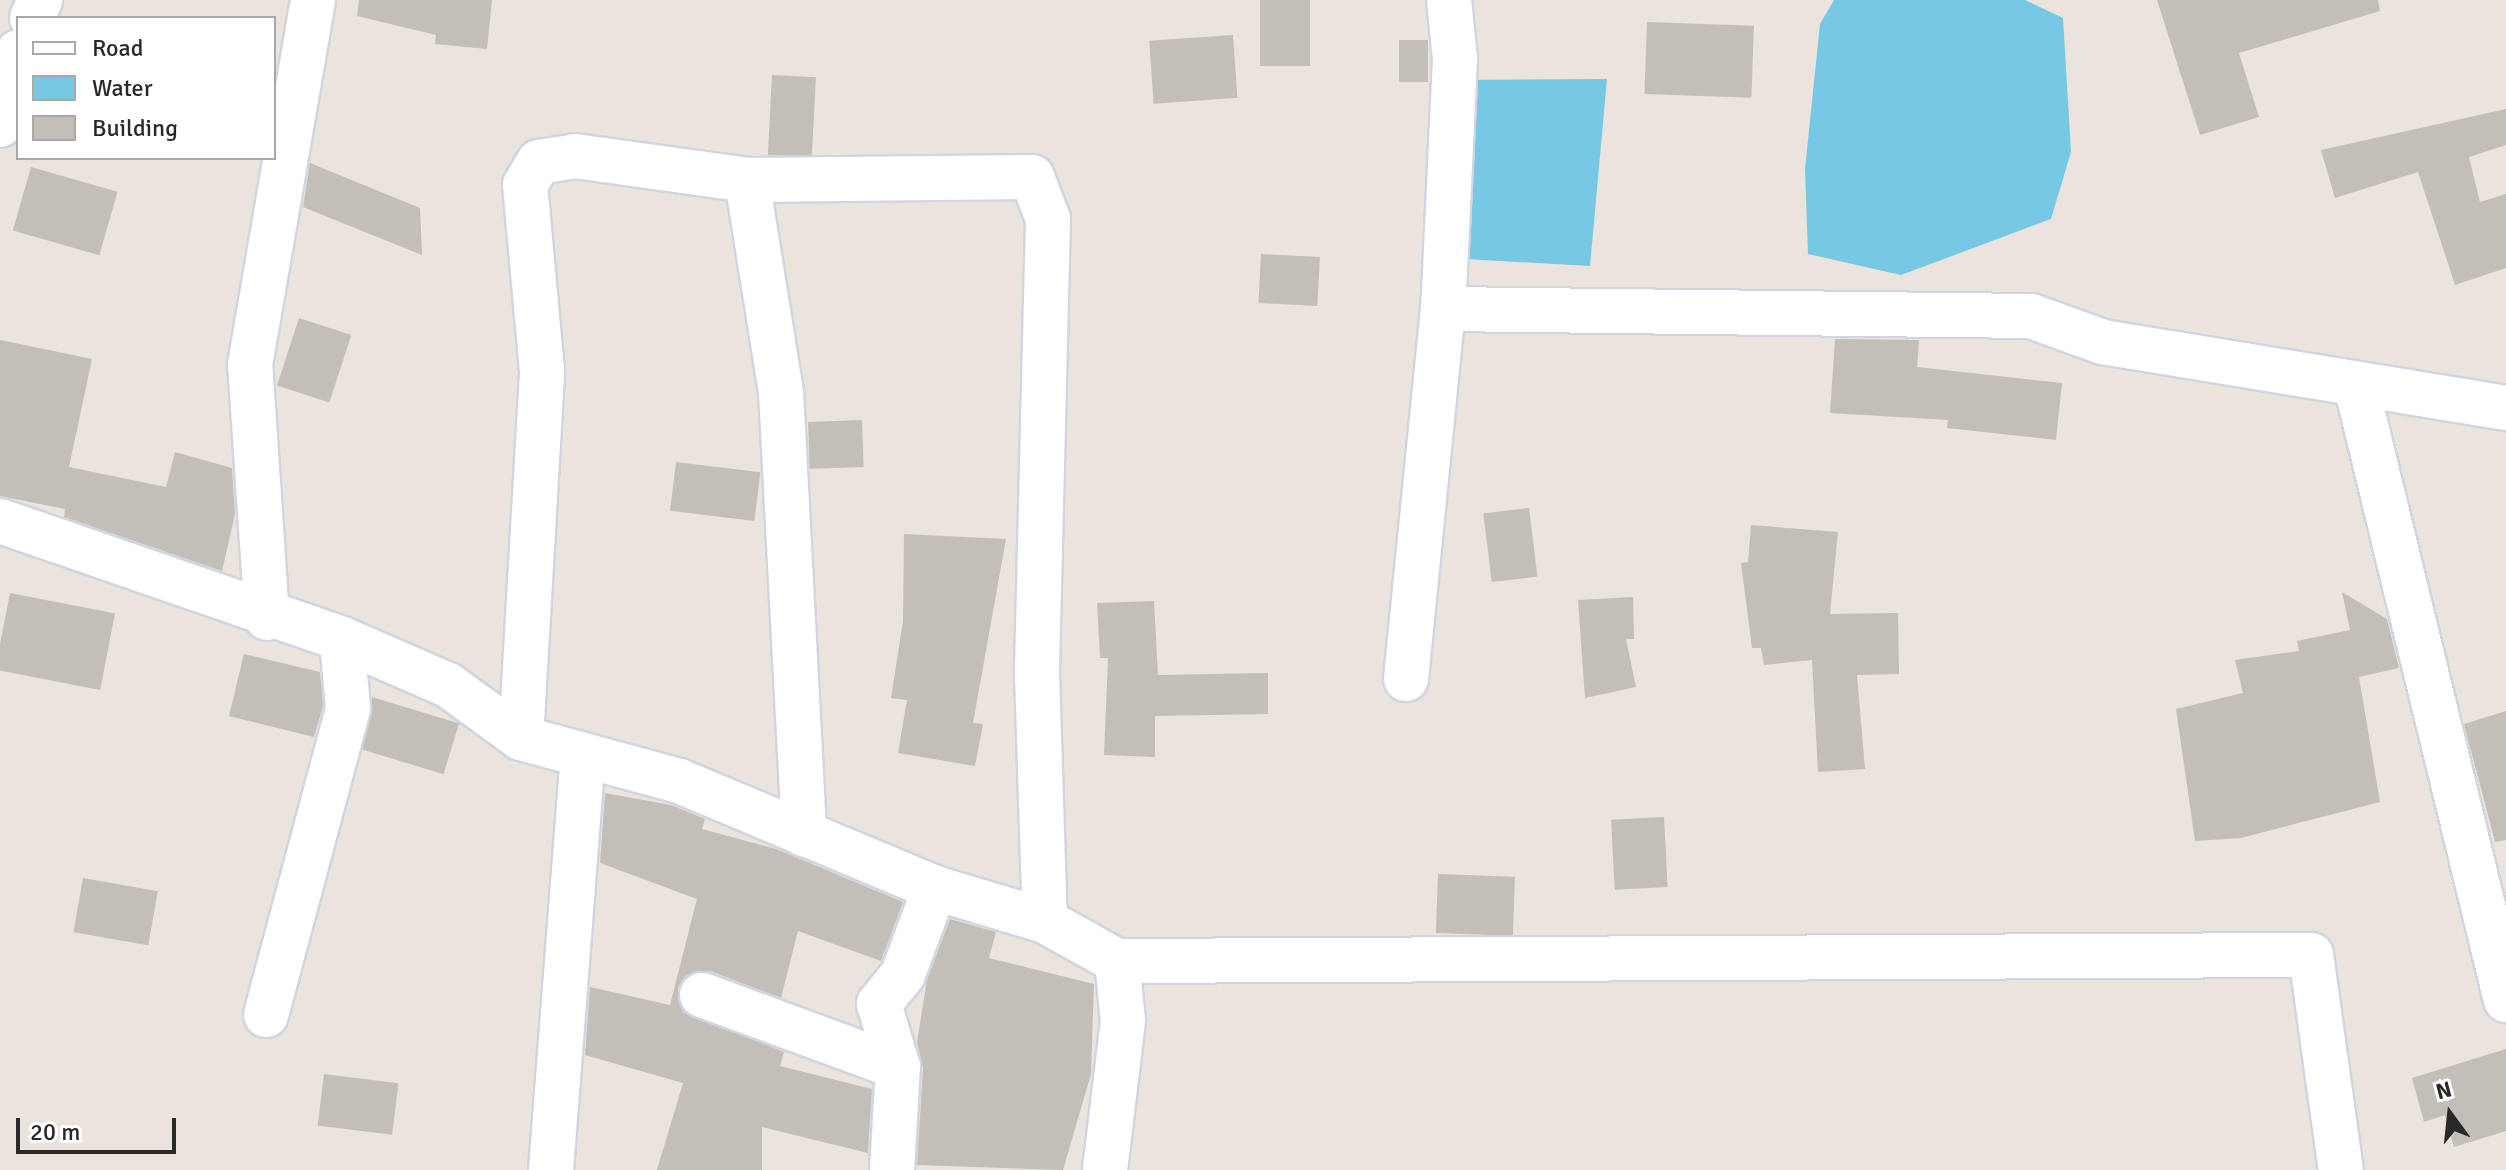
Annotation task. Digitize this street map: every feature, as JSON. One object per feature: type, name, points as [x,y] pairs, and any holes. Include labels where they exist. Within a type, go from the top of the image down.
[{"type":"street","points":[[267,618],[250,365],[313,0]]},
{"type":"street","points":[[1406,679],[1443,309],[1455,59],[1449,0]]},
{"type":"street","points":[[0,125],[8,71]]},
{"type":"street","points":[[521,738],[542,371],[525,185],[539,162],[575,156],[747,180],[1032,177],[1048,219],[1037,673],[1045,921]]},
{"type":"street","points":[[747,180],[781,392],[804,834]]},
{"type":"street","points":[[1443,309],[2031,316],[2103,342],[2357,389],[2506,408]]},
{"type":"street","points":[[2357,389],[2506,1000]]},
{"type":"street","points":[[0,521],[267,618],[342,639],[448,685],[521,738],[679,781],[935,888],[1045,921],[1117,961],[2311,955],[2341,1170]]},
{"type":"street","points":[[266,1015],[348,708],[342,639]]},
{"type":"street","points":[[551,1170],[583,756]]},
{"type":"street","points":[[892,1170],[898,1067],[879,1004],[903,974],[935,888]]},
{"type":"street","points":[[1105,1170],[1123,1021],[1117,961]]},
{"type":"street","points":[[702,995],[898,1067]]},
{"type":"water","points":[[1834,0],[2025,0],[2063,18],[2071,152],[2051,219],[1901,275],[1808,254],[1805,169],[1820,24]]},
{"type":"water","points":[[1607,79],[1590,266],[1447,258],[1442,80]]},
{"type":"building","points":[[359,0],[492,0],[487,49],[435,44],[436,35],[357,16]]},
{"type":"building","points":[[1260,0],[1310,0],[1310,66],[1260,66]]},
{"type":"building","points":[[2157,0],[2378,0],[2380,11],[2239,53],[2259,117],[2200,135]]},
{"type":"building","points":[[1647,22],[1754,26],[1751,98],[1644,94]]},
{"type":"building","points":[[1233,35],[1237,98],[1154,104],[1149,41]]},
{"type":"building","points":[[1399,40],[1428,40],[1428,82],[1399,82]]},
{"type":"building","points":[[772,75],[816,77],[812,157],[768,155]]},
{"type":"building","points":[[2506,109],[2506,145],[2469,157],[2480,202],[2506,194],[2506,268],[2455,285],[2418,172],[2335,198],[2321,150]]},
{"type":"building","points":[[310,163],[420,208],[422,255],[303,207]]},
{"type":"building","points":[[31,167],[118,192],[99,255],[13,230]]},
{"type":"building","points":[[1261,254],[1320,257],[1317,306],[1258,303]]},
{"type":"building","points":[[299,318],[351,335],[329,403],[277,386]]},
{"type":"building","points":[[1835,339],[1919,340],[1917,367],[2062,383],[2056,440],[1947,428],[1948,420],[1830,413]]},
{"type":"building","points":[[0,340],[92,359],[69,467],[166,487],[175,452],[232,468],[235,514],[222,571],[64,517],[65,509],[0,496]]},
{"type":"building","points":[[862,420],[864,467],[810,469],[808,422]]},
{"type":"building","points":[[676,462],[760,472],[754,521],[670,511]]},
{"type":"building","points":[[1529,508],[1537,576],[1492,582],[1483,514]]},
{"type":"building","points":[[1751,525],[1838,532],[1830,614],[1898,613],[1899,674],[1857,675],[1865,769],[1818,772],[1812,660],[1764,665],[1761,648],[1752,648],[1741,563],[1748,562]]},
{"type":"building","points":[[904,534],[1006,539],[973,723],[983,724],[975,766],[898,753],[907,700],[891,698],[903,621]]},
{"type":"building","points":[[2342,592],[2387,619],[2399,668],[2359,677],[2380,802],[2241,838],[2195,841],[2176,709],[2243,693],[2235,660],[2299,651],[2297,641],[2350,630]]},
{"type":"building","points":[[10,593],[115,613],[100,690],[0,671],[0,644]]},
{"type":"building","points":[[1633,597],[1634,639],[1626,639],[1636,687],[1585,698],[1578,600]]},
{"type":"building","points":[[1154,601],[1158,675],[1268,673],[1268,714],[1155,716],[1155,757],[1104,755],[1108,658],[1100,658],[1097,603]]},
{"type":"building","points":[[244,654],[320,672],[323,706],[314,737],[229,716]]},
{"type":"building","points":[[372,697],[459,724],[444,774],[357,748]]},
{"type":"building","points":[[2506,711],[2506,840],[2495,842],[2464,724]]},
{"type":"building","points":[[605,793],[671,805],[705,819],[702,829],[776,849],[903,902],[881,961],[798,931],[781,998],[710,971],[687,975],[678,987],[683,1012],[784,1052],[780,1066],[872,1089],[868,1153],[762,1127],[762,1170],[657,1170],[683,1083],[585,1055],[590,987],[670,1005],[697,899],[600,863]]},
{"type":"building","points":[[1664,817],[1668,887],[1615,890],[1611,820]]},
{"type":"building","points":[[1438,874],[1515,877],[1513,936],[1436,933]]},
{"type":"building","points":[[83,878],[158,891],[148,945],[73,932]]},
{"type":"building","points":[[950,919],[996,932],[989,958],[1094,984],[1091,1074],[1063,1170],[917,1165],[923,1068],[917,1042],[927,980]]},
{"type":"building","points":[[2506,1049],[2506,1131],[2454,1147],[2445,1115],[2424,1122],[2412,1078]]},
{"type":"building","points":[[324,1074],[398,1083],[392,1135],[318,1126]]}]
